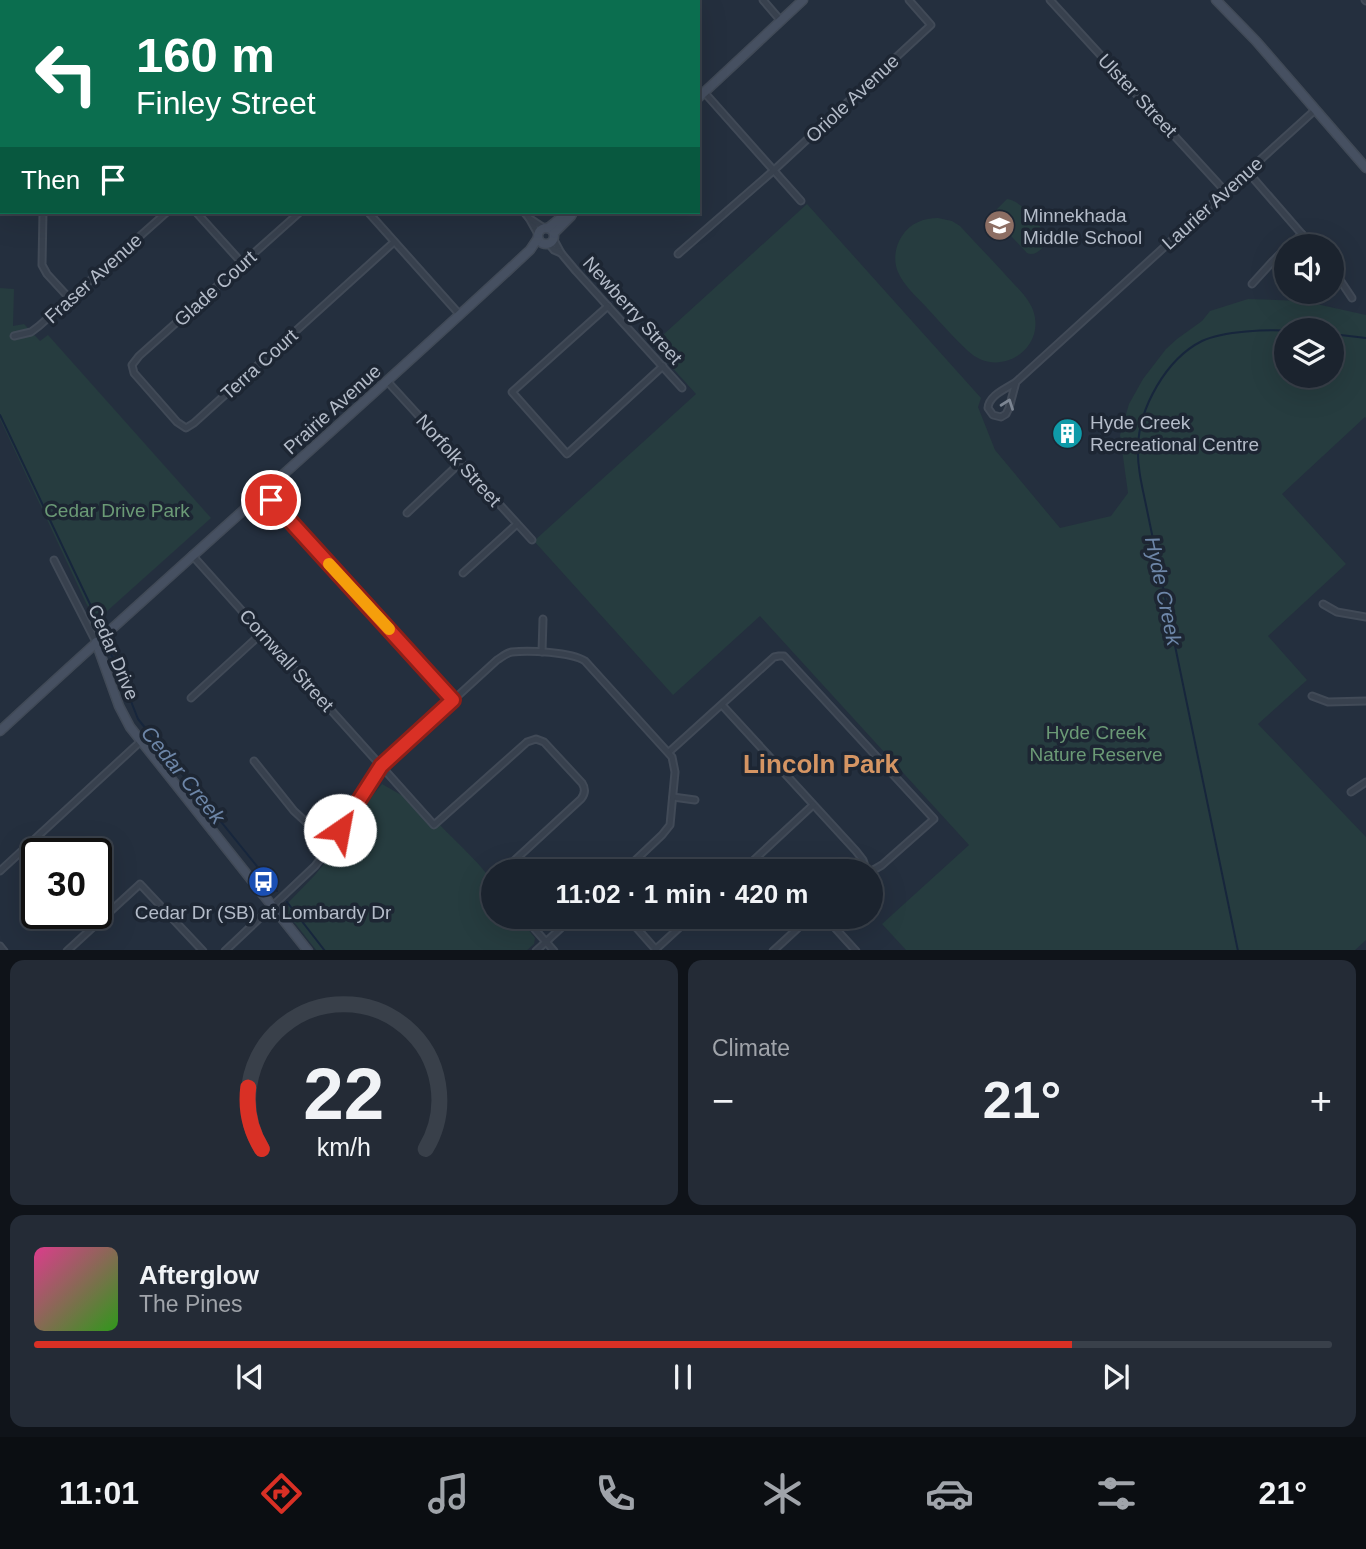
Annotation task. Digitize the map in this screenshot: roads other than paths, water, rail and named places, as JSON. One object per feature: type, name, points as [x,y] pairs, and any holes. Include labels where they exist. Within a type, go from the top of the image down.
[{"type":"main road","points":[[701,95],[803,0]]},
{"type":"main road","points":[[1221,2],[1366,168]]},
{"type":"main road","name":"Prairie Avenue","points":[[0,732],[570,214]]},
{"type":"main road","name":"Cedar Drive","points":[[96,642],[119,706],[130,727],[308,950]]},
{"type":"street","points":[[762,0],[781,21]]},
{"type":"street","name":"Oriole Avenue","points":[[678,254],[774,171],[931,25],[909,0]]},
{"type":"street","name":"Ulster Street","points":[[1050,0],[1225,191]]},
{"type":"street","points":[[701,95],[802,201]]},
{"type":"street","name":"Laurier Avenue","points":[[1016,382],[1008,411],[1001,417],[995,416],[988,408],[989,401],[1016,382],[1315,110]]},
{"type":"street","points":[[1247,171],[1302,234]]},
{"type":"street","points":[[43,214],[43,265],[47,274],[70,299]]},
{"type":"street","name":"Fraser Avenue","points":[[13,336],[34,330],[165,214]]},
{"type":"street","points":[[198,214],[242,263]]},
{"type":"street","name":"Glade Court","points":[[132,365],[298,214]]},
{"type":"street","points":[[370,214],[460,316]]},
{"type":"street","name":"Newberry Street","points":[[526,214],[682,387]]},
{"type":"street","name":"Terra Court","points":[[132,365],[134,373],[177,422],[186,428],[394,242]]},
{"type":"street","points":[[1252,284],[1274,260]]},
{"type":"street","points":[[1344,286],[1352,298]]},
{"type":"street","points":[[608,306],[512,392],[567,454],[663,366]]},
{"type":"street","name":"Norfolk Street","points":[[387,381],[532,540]]},
{"type":"street","points":[[407,513],[461,462]]},
{"type":"street","points":[[263,492],[453,700]]},
{"type":"street","points":[[463,573],[517,524]]},
{"type":"street","name":"Cornwall Street","points":[[192,555],[434,825],[527,742],[536,739],[544,742],[582,783],[584,794],[516,859]]},
{"type":"street","name":"Cedar Drive","points":[[54,560],[96,642]]},
{"type":"street","points":[[1323,604],[1337,612],[1366,617]]},
{"type":"street","points":[[542,653],[543,619]]},
{"type":"street","points":[[191,698],[262,633]]},
{"type":"street","points":[[225,950],[301,880],[331,845],[381,766],[504,655],[512,652],[573,656],[585,662],[668,752],[674,764],[670,822],[667,831],[637,859]]},
{"type":"street","points":[[668,752],[774,657],[782,655],[934,819],[883,864]]},
{"type":"street","points":[[1312,696],[1332,702],[1366,701]]},
{"type":"street","points":[[722,705],[862,859]]},
{"type":"street","points":[[0,871],[141,741]]},
{"type":"street","points":[[254,761],[294,811],[331,845]]},
{"type":"street","points":[[1351,792],[1366,782]]},
{"type":"street","points":[[673,797],[695,800]]},
{"type":"street","points":[[755,859],[813,805]]},
{"type":"street","points":[[67,950],[140,884],[203,950]]},
{"type":"street","points":[[535,929],[554,950]]},
{"type":"street","points":[[536,950],[560,929]]},
{"type":"street","points":[[638,929],[657,950],[679,929]]},
{"type":"street","points":[[773,950],[797,929]]},
{"type":"street","points":[[836,929],[856,950]]},
{"type":"street","points":[[0,946],[4,950]]},
{"type":"waterway","name":"Hyde Creek","points":[[1238,950],[1142,487],[1138,447],[1143,417],[1149,401],[1166,372],[1189,349],[1202,341],[1222,335],[1274,331]]},
{"type":"waterway","name":"Hyde Creek","points":[[1344,335],[1366,338]]},
{"type":"waterway","name":"Cedar Creek","points":[[0,415],[99,623]]},
{"type":"waterway","name":"Cedar Creek","points":[[107,648],[115,661],[138,719],[277,891]]},
{"type":"waterway","name":"Cedar Creek","points":[[287,902],[324,950]]},
{"type":"place","name":"Minnekhada Middle School","points":[[1000,226]]},
{"type":"place","name":"Hyde Creek Recreational Centre","points":[[1067,433]]},
{"type":"place","name":"Cedar Dr (SB) at Lombardy Dr","points":[[263,881]]},
{"type":"district","name":"Lincoln Park","points":[[821,764]]},
{"type":"park label","name":"Cedar Drive Park","points":[[117,510]]},
{"type":"park label","name":"Hyde Creek Nature Reserve","points":[[1096,743]]}]
